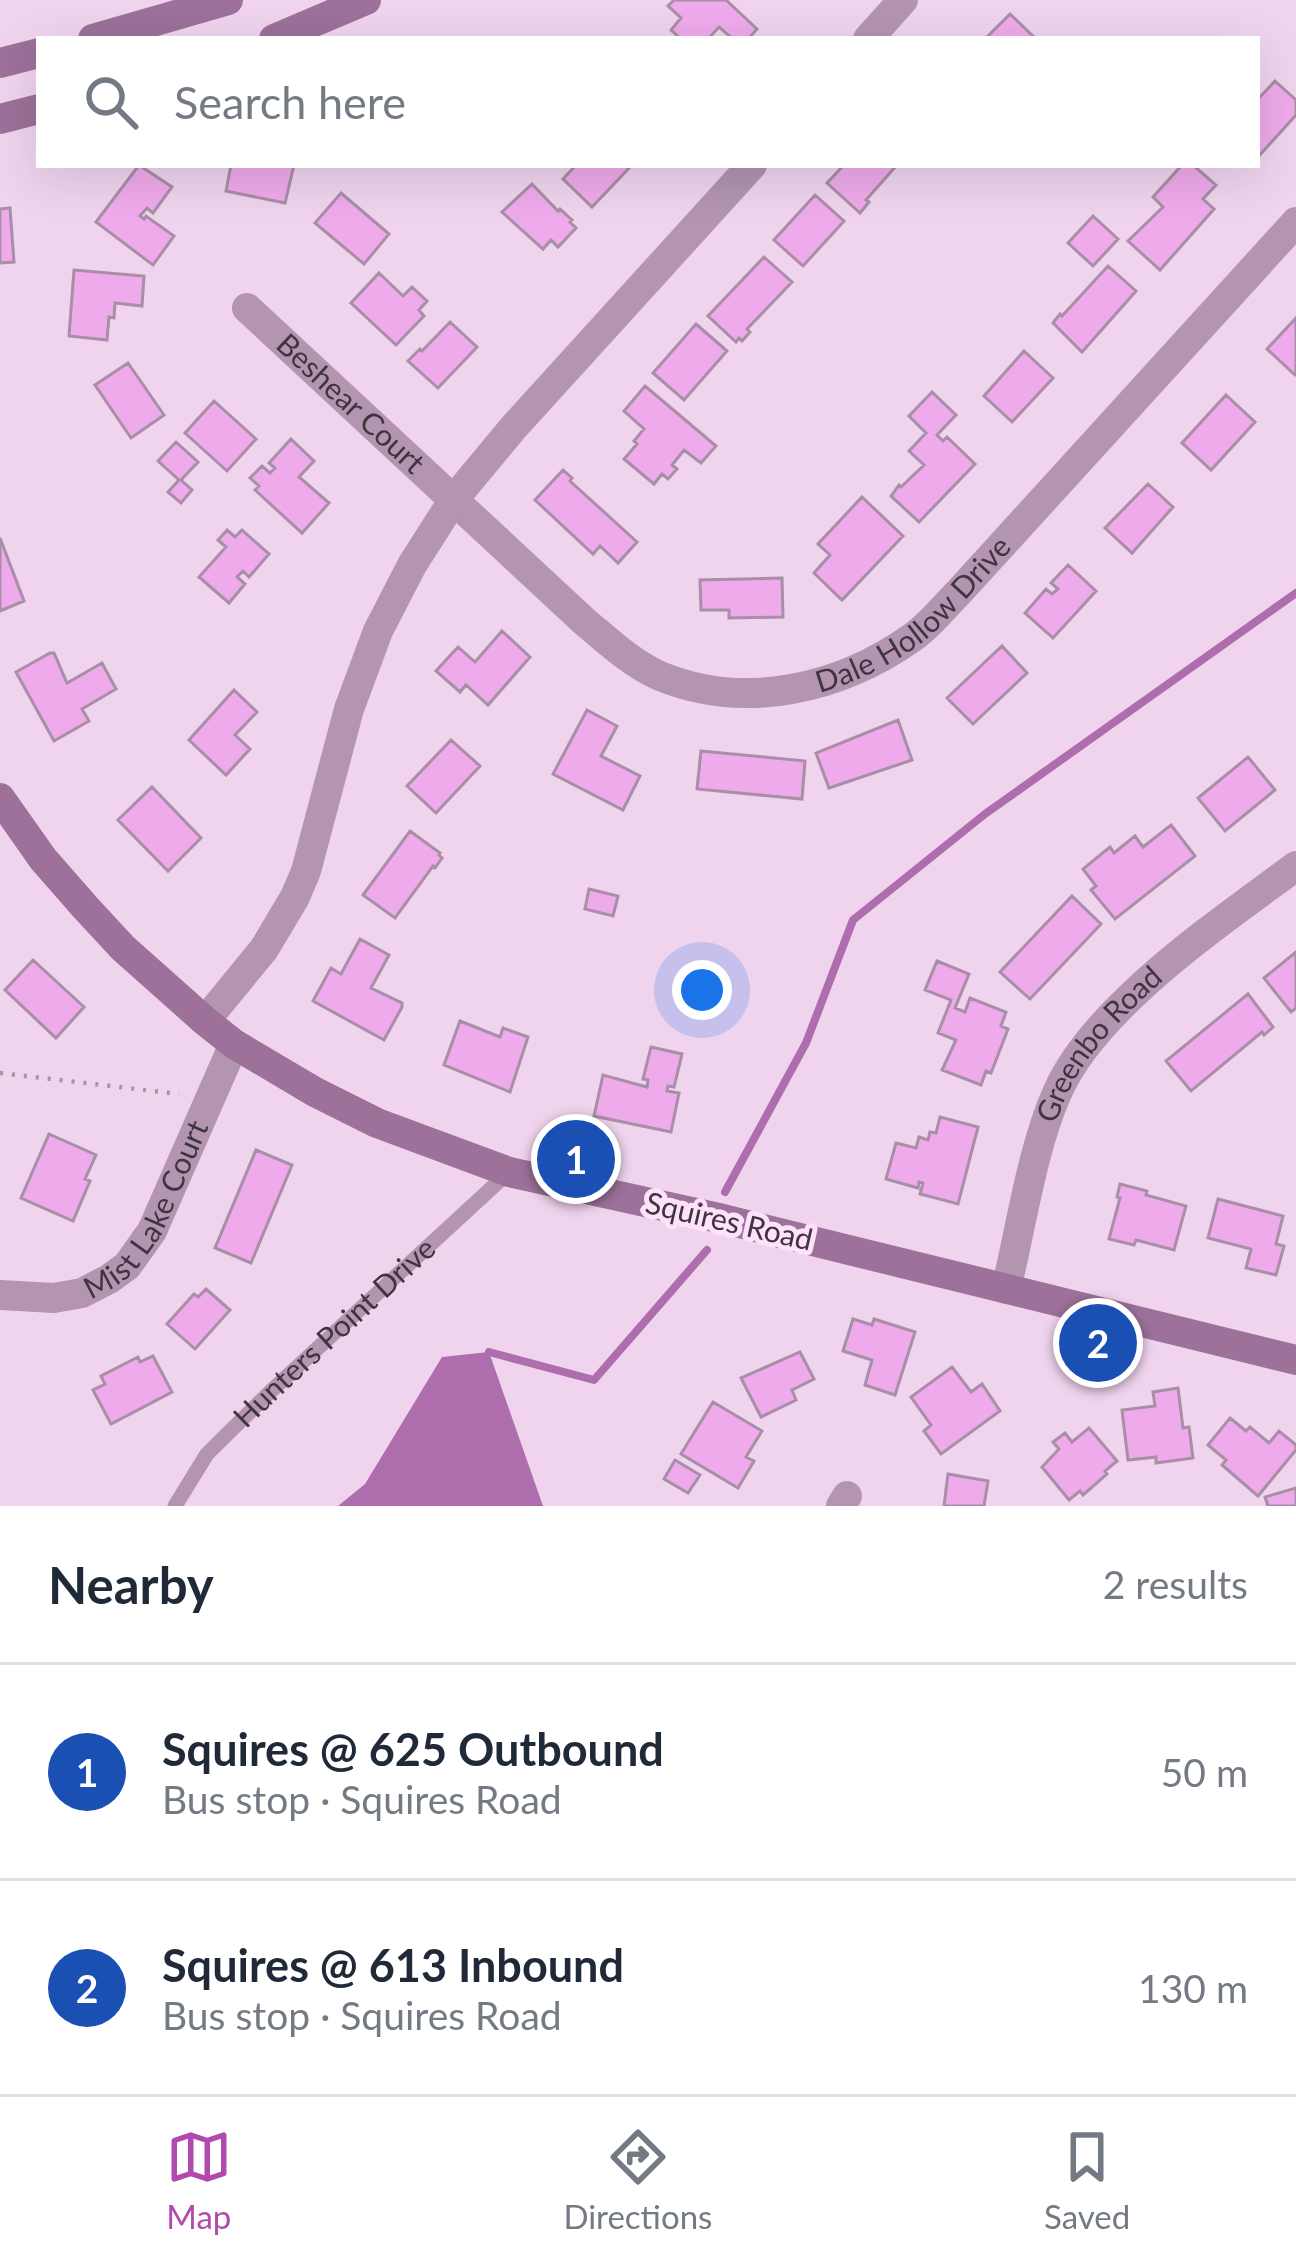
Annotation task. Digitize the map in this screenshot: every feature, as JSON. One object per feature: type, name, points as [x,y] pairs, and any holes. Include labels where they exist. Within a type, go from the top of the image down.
[{"type":"street","points":[[103,36],[228,0]]},
{"type":"street","points":[[281,36],[367,0]]},
{"type":"street","points":[[871,36],[903,0]]},
{"type":"street","points":[[0,63],[36,54]]},
{"type":"street","points":[[0,119],[36,110]]},
{"type":"street","points":[[205,1021],[264,950],[295,897],[349,709],[378,631],[454,499],[524,415],[749,168]]},
{"type":"street","name":"Dale Hollow Drive","points":[[454,499],[585,622],[657,675],[734,694],[779,692],[827,682],[869,664],[917,634],[1296,222]]},
{"type":"street","name":"Beshear Court","points":[[247,308],[454,499]]},
{"type":"street","name":"Squires Road","points":[[0,798],[43,859],[85,907],[205,1021],[314,1092],[377,1123],[509,1172],[723,1219],[1296,1360]]},
{"type":"street","name":"Greenbo Road","points":[[1006,1289],[1046,1119],[1074,1063],[1137,991],[1296,866]]},
{"type":"street","name":"Mist Lake Court","points":[[0,1295],[54,1298],[82,1294],[127,1266],[152,1231],[234,1044]]},
{"type":"lane","name":"Hunters Point Drive","points":[[176,1506],[207,1454],[509,1172]]},
{"type":"path","points":[[0,1073],[210,1099]]},
{"type":"shaded area","points":[[489,1352],[543,1506],[338,1506],[365,1484],[442,1357]]},
{"type":"building","points":[[674,0],[726,0],[757,29],[751,36],[730,36],[719,27],[711,36],[678,36],[671,30],[681,18],[668,6]]},
{"type":"building","points":[[1010,14],[1033,36],[988,36]]},
{"type":"building","points":[[1275,81],[1296,100],[1296,115],[1260,155],[1260,97]]},
{"type":"building","points":[[137,168],[172,187],[153,213],[147,208],[140,216],[174,236],[153,265],[96,222]]},
{"type":"building","points":[[230,168],[293,168],[285,203],[226,191]]},
{"type":"building","points":[[573,168],[629,168],[592,207],[563,179]]},
{"type":"building","points":[[841,168],[894,168],[860,213],[827,183]]},
{"type":"building","points":[[1179,168],[1196,168],[1216,185],[1203,199],[1214,209],[1160,270],[1128,241],[1163,207],[1153,197]]},
{"type":"building","points":[[532,184],[576,228],[558,247],[551,240],[543,249],[502,212]]},
{"type":"building","points":[[341,193],[389,234],[364,264],[315,223]]},
{"type":"building","points":[[815,195],[844,221],[803,266],[774,240]]},
{"type":"building","points":[[10,208],[14,262],[0,263],[0,209]]},
{"type":"building","points":[[1093,216],[1118,239],[1093,266],[1068,243]]},
{"type":"building","points":[[764,257],[792,282],[747,329],[750,332],[742,341],[736,342],[708,316]]},
{"type":"building","points":[[1108,266],[1136,291],[1082,352],[1053,323]]},
{"type":"building","points":[[74,270],[144,276],[142,306],[115,303],[107,340],[69,336]]},
{"type":"building","points":[[379,273],[403,296],[412,287],[427,301],[419,310],[424,316],[396,345],[351,303]]},
{"type":"building","points":[[1296,318],[1296,374],[1295,375],[1267,349]]},
{"type":"building","points":[[450,322],[477,347],[438,388],[408,361]]},
{"type":"building","points":[[696,324],[727,351],[684,400],[653,373]]},
{"type":"building","points":[[1024,351],[1053,378],[1012,422],[984,396]]},
{"type":"building","points":[[128,363],[164,415],[131,438],[95,385]]},
{"type":"building","points":[[645,386],[716,446],[701,463],[684,450],[672,465],[677,469],[668,479],[662,474],[654,484],[624,459],[644,429],[624,411]]},
{"type":"building","points":[[932,392],[956,415],[937,435],[943,441],[947,437],[975,464],[919,522],[891,496],[924,465],[909,451],[926,433],[909,416]]},
{"type":"building","points":[[1226,395],[1255,422],[1211,470],[1182,443]]},
{"type":"building","points":[[214,401],[256,439],[227,471],[185,433]]},
{"type":"building","points":[[291,439],[314,461],[299,477],[329,503],[302,533],[255,490],[259,486],[250,478],[262,466],[270,473],[275,468],[269,463]]},
{"type":"building","points":[[176,442],[198,462],[181,480],[192,490],[181,503],[168,492],[179,480],[158,461]]},
{"type":"building","points":[[563,470],[637,542],[618,563],[600,546],[593,554],[535,500]]},
{"type":"building","points":[[1148,484],[1173,507],[1132,553],[1105,528]]},
{"type":"building","points":[[862,497],[903,536],[842,600],[814,573],[830,555],[818,544]]},
{"type":"building","points":[[227,530],[235,537],[242,530],[269,554],[249,577],[243,571],[237,577],[245,584],[229,603],[199,577],[226,547],[218,540]]},
{"type":"building","points":[[0,538],[24,601],[0,611]]},
{"type":"building","points":[[1068,565],[1096,591],[1053,638],[1025,613],[1046,589],[1052,594],[1058,589],[1051,583]]},
{"type":"building","points":[[782,578],[783,617],[729,618],[729,610],[701,610],[700,580]]},
{"type":"building","points":[[502,631],[530,657],[488,705],[466,685],[460,692],[436,671],[458,647],[475,662]]},
{"type":"building","points":[[1002,646],[1027,673],[973,724],[947,698]]},
{"type":"building","points":[[50,653],[67,683],[102,663],[116,689],[82,709],[89,721],[54,741],[16,672]]},
{"type":"building","points":[[234,690],[257,712],[235,735],[250,749],[226,775],[189,740]]},
{"type":"building","points":[[587,710],[617,726],[601,756],[640,776],[623,810],[553,774]]},
{"type":"building","points":[[898,720],[912,760],[829,788],[816,753]]},
{"type":"building","points":[[451,740],[480,766],[436,813],[407,786]]},
{"type":"building","points":[[701,751],[805,761],[802,799],[697,789]]},
{"type":"building","points":[[1248,757],[1275,790],[1225,831],[1198,798]]},
{"type":"building","points":[[152,787],[201,838],[168,871],[118,820]]},
{"type":"building","points":[[1171,825],[1195,856],[1115,919],[1091,890],[1096,886],[1083,869],[1110,847],[1114,853],[1135,836],[1143,847]]},
{"type":"building","points":[[410,831],[442,858],[395,918],[363,895]]},
{"type":"building","points":[[589,889],[618,896],[613,916],[585,909]]},
{"type":"building","points":[[1072,896],[1101,924],[1030,999],[1000,972]]},
{"type":"building","points":[[360,939],[389,955],[371,988],[402,1003],[384,1040],[313,1001],[331,968],[341,974]]},
{"type":"building","points":[[1296,952],[1296,1008],[1291,1012],[1264,978]]},
{"type":"building","points":[[33,960],[84,1007],[56,1038],[5,990]]},
{"type":"building","points":[[937,961],[969,974],[955,1008],[965,1012],[970,998],[1006,1012],[1001,1026],[1008,1029],[991,1073],[986,1071],[981,1085],[942,1070],[956,1040],[938,1033],[951,1000],[925,990]]},
{"type":"building","points":[[1248,994],[1273,1027],[1191,1091],[1166,1061]]},
{"type":"building","points":[[460,1021],[500,1037],[503,1028],[528,1037],[510,1092],[444,1065]]},
{"type":"building","points":[[651,1047],[682,1054],[674,1087],[668,1086],[667,1091],[679,1093],[671,1132],[594,1116],[603,1075],[647,1087],[648,1080],[643,1079]]},
{"type":"building","points":[[940,1117],[978,1127],[958,1204],[920,1194],[923,1183],[918,1188],[886,1179],[896,1143],[916,1148],[919,1137],[928,1140],[930,1132],[936,1133]]},
{"type":"building","points":[[49,1134],[96,1155],[73,1221],[21,1198]]},
{"type":"building","points":[[256,1150],[292,1165],[251,1263],[215,1248]]},
{"type":"building","points":[[1120,1184],[1186,1206],[1174,1250],[1109,1239]]},
{"type":"building","points":[[1218,1199],[1283,1216],[1276,1244],[1284,1246],[1276,1275],[1246,1268],[1251,1249],[1208,1238]]},
{"type":"building","points":[[206,1289],[230,1310],[195,1349],[167,1324],[194,1294],[198,1297]]},
{"type":"building","points":[[853,1319],[872,1325],[874,1319],[915,1332],[895,1395],[865,1385],[872,1360],[843,1351]]},
{"type":"building","points":[[800,1352],[814,1379],[792,1390],[796,1400],[761,1417],[741,1378]]},
{"type":"building","points":[[153,1356],[172,1392],[111,1424],[93,1390],[105,1384],[101,1376],[138,1357],[140,1362]]},
{"type":"building","points":[[952,1367],[971,1392],[982,1384],[1000,1411],[941,1454],[924,1431],[931,1425],[911,1397]]},
{"type":"building","points":[[1178,1388],[1193,1458],[1156,1463],[1156,1457],[1128,1460],[1122,1410],[1155,1406],[1153,1392]]},
{"type":"building","points":[[713,1402],[762,1431],[746,1457],[754,1461],[738,1488],[681,1454]]},
{"type":"building","points":[[1230,1418],[1269,1443],[1279,1431],[1296,1445],[1258,1496],[1222,1465],[1226,1460],[1208,1445]]},
{"type":"building","points":[[1089,1428],[1117,1461],[1083,1495],[1080,1491],[1069,1500],[1042,1467],[1059,1449],[1053,1442],[1065,1433],[1072,1442]]},
{"type":"building","points":[[675,1460],[700,1475],[688,1493],[664,1479]]},
{"type":"building","points":[[948,1474],[988,1481],[984,1506],[944,1506]]},
{"type":"building","points":[[1296,1488],[1296,1506],[1268,1506],[1265,1497]]},
{"type":"waterway","points":[[725,1192],[806,1043],[853,920],[985,814],[1296,593]]},
{"type":"waterway","points":[[489,1352],[594,1380],[707,1250]]},
{"type":"place","name":"Squires @ 625 Outbound","points":[[576,1159]]},
{"type":"place","name":"Squires @ 613 Inbound","points":[[1098,1343]]}]
